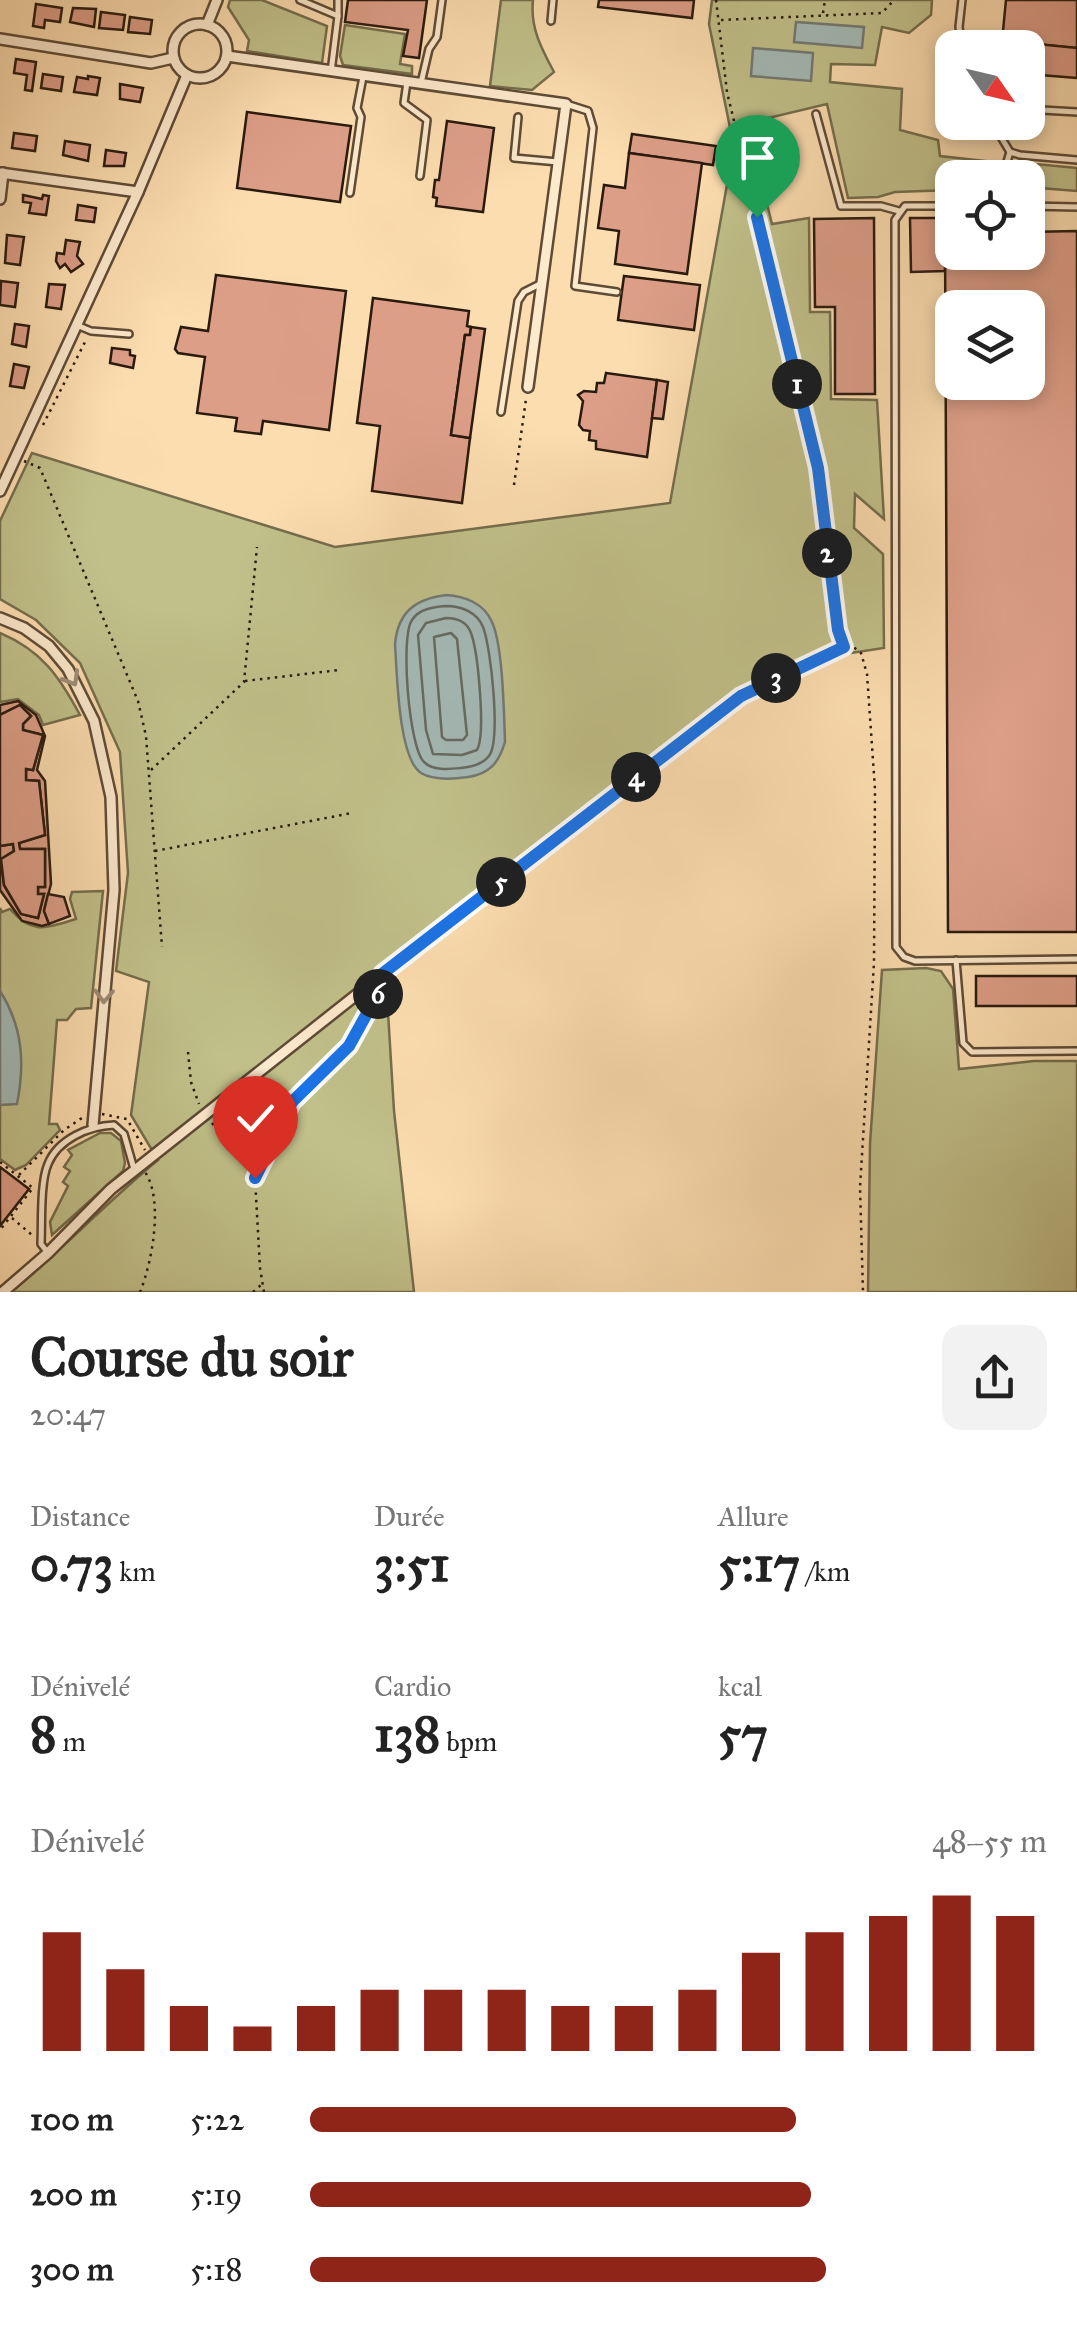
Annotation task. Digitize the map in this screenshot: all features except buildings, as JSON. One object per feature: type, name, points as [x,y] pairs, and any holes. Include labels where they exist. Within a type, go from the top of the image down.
[{"type":"street","points":[[208,25],[217,0]]},
{"type":"street","points":[[191,25],[208,25],[225,40],[227,56],[216,74],[207,78],[186,76],[173,58],[178,34],[191,25]]},
{"type":"street","points":[[0,39],[151,63],[173,58]]},
{"type":"street","points":[[227,56],[566,104],[528,387]]},
{"type":"street","points":[[0,491],[138,192],[186,76]]},
{"type":"street","points":[[0,199],[2,173],[138,192]]},
{"type":"street","points":[[0,618],[24,628],[49,646],[68,670],[94,721],[112,797],[114,890],[93,1126]]},
{"type":"street","points":[[3,1292],[111,1189],[475,902]]},
{"type":"lane","points":[[300,0],[338,16]]},
{"type":"lane","points":[[331,72],[338,0]]},
{"type":"lane","points":[[421,84],[429,49],[437,37],[442,0]]},
{"type":"lane","points":[[552,22],[553,0]]},
{"type":"lane","points":[[959,30],[962,0]]},
{"type":"lane","points":[[350,193],[361,117],[356,108],[363,76]]},
{"type":"lane","points":[[407,82],[404,103],[427,120],[420,176]]},
{"type":"lane","points":[[566,104],[588,111],[593,128],[575,286],[617,292]]},
{"type":"lane","points":[[1045,110],[1077,112]]},
{"type":"lane","points":[[816,114],[841,206],[881,206],[899,211]]},
{"type":"lane","points":[[518,117],[514,158],[558,162]]},
{"type":"lane","points":[[1003,140],[1010,152],[1020,155],[1077,160]]},
{"type":"lane","points":[[1008,160],[1010,152]]},
{"type":"lane","points":[[935,206],[905,206],[899,211],[894,232],[896,947],[904,957],[915,960],[1077,959]]},
{"type":"lane","points":[[1045,206],[1077,207]]},
{"type":"lane","points":[[501,412],[518,301],[524,292],[542,283]]},
{"type":"lane","points":[[76,324],[91,331],[130,334]]},
{"type":"lane","points":[[956,960],[963,1043],[968,1049],[1077,1051]]},
{"type":"lane","points":[[48,1253],[41,1244],[46,1166],[69,1140],[93,1126],[114,1125],[124,1134],[138,1169]]},
{"type":"path","points":[[716,0],[727,92],[818,468],[838,630],[844,647]]},
{"type":"path","points":[[823,15],[825,0]]},
{"type":"path","points":[[719,20],[882,13],[894,0]]},
{"type":"path","points":[[41,428],[91,331]]},
{"type":"path","points":[[514,485],[528,387]]},
{"type":"path","points":[[17,461],[40,468],[138,701],[146,736],[162,947]]},
{"type":"path","points":[[244,682],[257,547]]},
{"type":"path","points":[[475,902],[741,696],[844,647],[851,645],[861,653],[867,674],[875,789],[874,962],[860,1187],[863,1292]]},
{"type":"path","points":[[149,771],[244,682],[338,670]]},
{"type":"path","points":[[154,852],[352,813]]},
{"type":"path","points":[[264,1292],[255,1178],[292,1102],[349,1046],[381,988],[382,974]]},
{"type":"path","points":[[188,1052],[191,1082],[206,1115],[255,1178]]},
{"type":"path","points":[[0,1162],[33,1188],[0,1230]]},
{"type":"path","points":[[138,1169],[150,1180],[155,1229],[140,1292]]},
{"type":"path","points":[[10,1217],[34,1236],[42,1237]]},
{"type":"path","points":[[252,1292],[263,1284]]},
{"type":"shaded area","points":[[230,0],[262,0],[327,26],[322,63],[247,51],[249,40],[228,7]]},
{"type":"shaded area","points":[[501,0],[533,0],[535,28],[554,72],[532,90],[490,86]]},
{"type":"shaded area","points":[[712,0],[932,0],[931,15],[909,33],[882,27],[875,65],[831,64],[830,82],[902,89],[900,130],[938,140],[940,156],[977,160],[935,160],[935,191],[848,198],[827,104],[747,123],[772,224],[809,218],[810,312],[830,312],[831,399],[877,400],[884,519],[855,494],[854,528],[883,554],[884,648],[843,651],[742,702],[386,979],[394,1111],[414,1292],[11,1292],[158,1160],[131,1115],[149,982],[116,971],[128,873],[120,752],[80,663],[36,620],[0,599],[0,521],[32,453],[335,547],[670,503],[730,168],[738,167],[709,24]]},
{"type":"shaded area","points":[[345,25],[405,34],[400,64],[412,66],[412,74],[343,65],[340,56]]},
{"type":"shaded area","points":[[1045,165],[1077,168],[1077,191],[1045,188]]},
{"type":"shaded area","points":[[0,633],[48,666],[80,715],[43,725],[39,715],[18,699],[0,702]]},
{"type":"shaded area","points":[[103,891],[91,1008],[76,1009],[67,1020],[57,1020],[49,1124],[57,1124],[60,1130],[26,1165],[15,1170],[0,1159],[0,908],[2,912],[10,909],[25,923],[48,927],[76,919],[70,899],[72,892]]},
{"type":"shaded area","points":[[882,970],[941,971],[953,989],[959,1069],[1077,1061],[1077,1292],[868,1292],[870,1144]]},
{"type":"shaded area","points":[[100,1133],[111,1133],[121,1141],[123,1171],[52,1235],[50,1222],[68,1186],[63,1182],[70,1171],[64,1167],[72,1155],[68,1150]]},
{"type":"water","points":[[796,22],[864,27],[862,48],[794,42]]},
{"type":"water","points":[[753,48],[813,53],[811,81],[751,76]]},
{"type":"water","points":[[446,595],[473,602],[492,622],[501,663],[505,742],[488,770],[450,779],[421,773],[413,764],[400,713],[395,644],[400,623],[410,609]]},
{"type":"water","points":[[0,991],[18,1032],[21,1075],[17,1104],[0,1105]]},
{"type":"route","points":[[255,1178],[292,1102],[349,1046],[381,988],[382,974],[741,696],[844,647],[838,630],[818,468],[757,217]]}]
